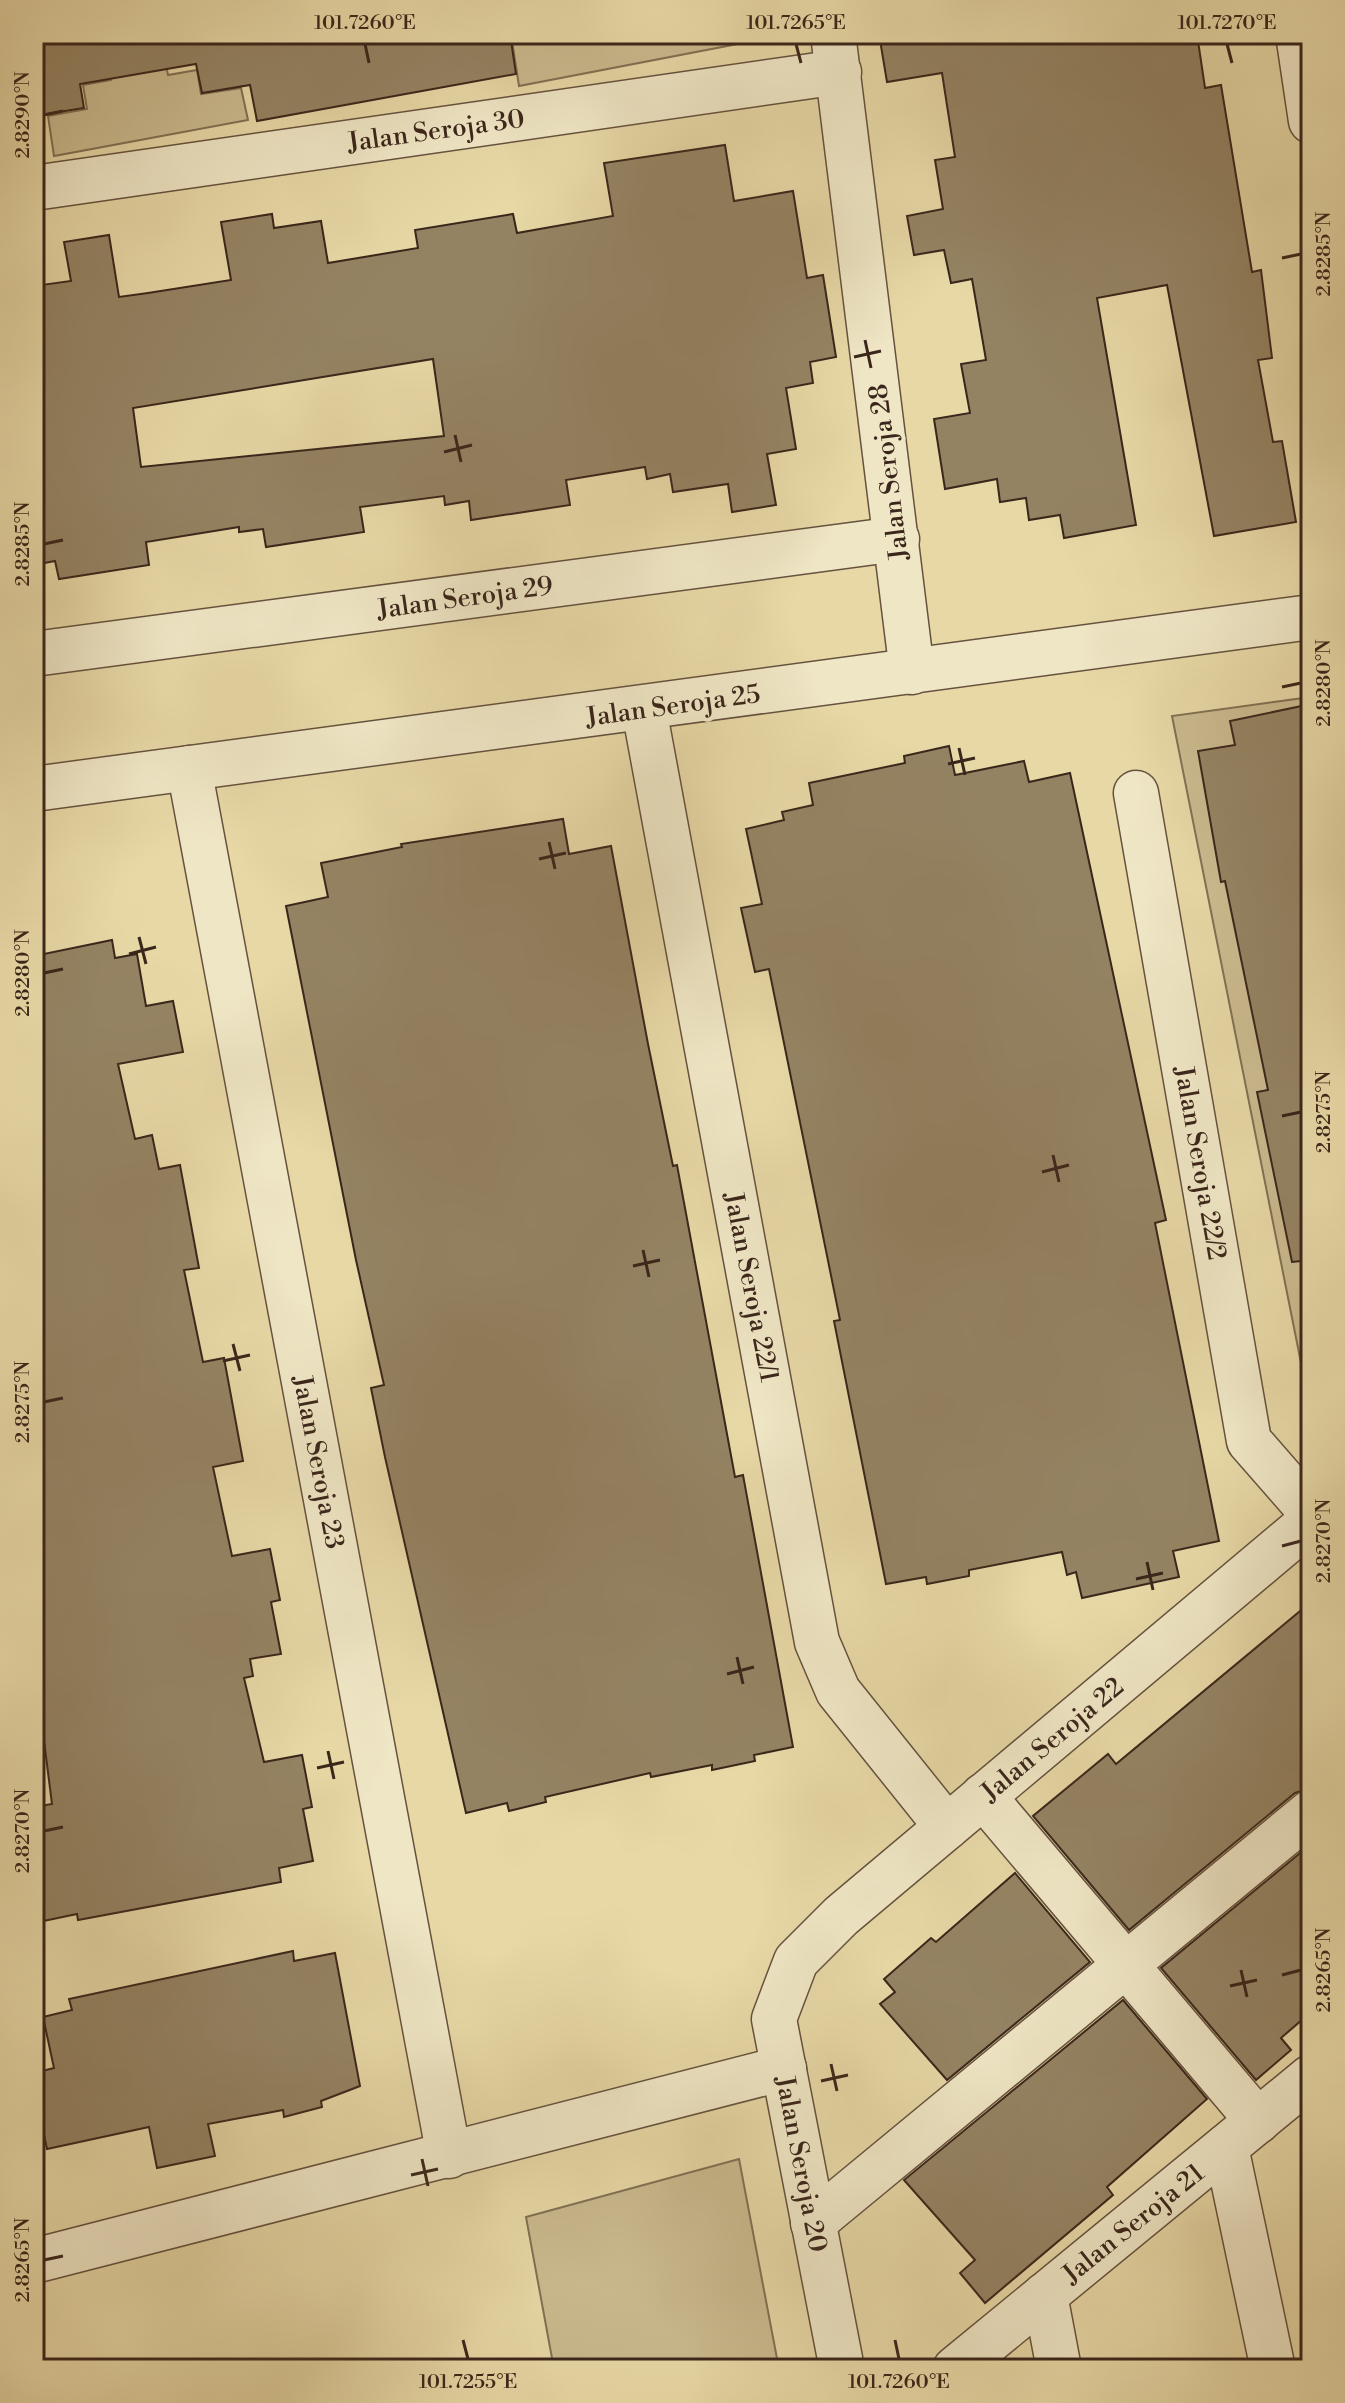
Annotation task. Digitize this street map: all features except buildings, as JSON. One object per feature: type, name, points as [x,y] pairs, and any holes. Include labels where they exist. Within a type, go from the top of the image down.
[{"type":"street","points":[[1298,34],[1311,121]]},
{"type":"street","name":"Jalan Seroja 30","points":[[34,188],[836,53]]},
{"type":"street","name":"Jalan Seroja 28","points":[[836,53],[912,672]]},
{"type":"street","name":"Jalan Seroja 29","points":[[34,654],[897,539]]},
{"type":"street","name":"Jalan Seroja 25","points":[[34,789],[1311,617]]},
{"type":"street","name":"Jalan Seroja 22/1","points":[[644,709],[817,1642],[838,1691],[947,1827]]},
{"type":"street","name":"Jalan Seroja 23","points":[[189,768],[449,2156]]},
{"type":"street","name":"Jalan Seroja 22/2","points":[[1136,793],[1249,1441],[1311,1512]]},
{"type":"street","name":"Jalan Seroja 22","points":[[796,1961],[841,1916],[1311,1521]]},
{"type":"street","points":[[983,1796],[1126,1965],[1242,2134],[1273,2369]]},
{"type":"street","points":[[813,2223],[1311,1812]]},
{"type":"street","name":"Jalan Seroja 20","points":[[796,1961],[774,2019],[842,2369]]},
{"type":"street","points":[[34,2261],[784,2068]]},
{"type":"street","name":"Jalan Seroja 21","points":[[955,2369],[1311,2077]]},
{"type":"street","points":[[1045,2295],[1059,2369]]},
{"type":"shaded area","points":[[103,34],[160,34],[168,75],[197,70],[201,94],[241,88],[248,120],[54,156],[48,116],[87,109],[83,85],[111,80]]},
{"type":"shaded area","points":[[511,34],[758,34],[753,41],[519,86]]},
{"type":"shaded area","points":[[1311,697],[1311,1413],[1172,716]]},
{"type":"shaded area","points":[[739,2159],[779,2369],[554,2369],[526,2217]]}]
